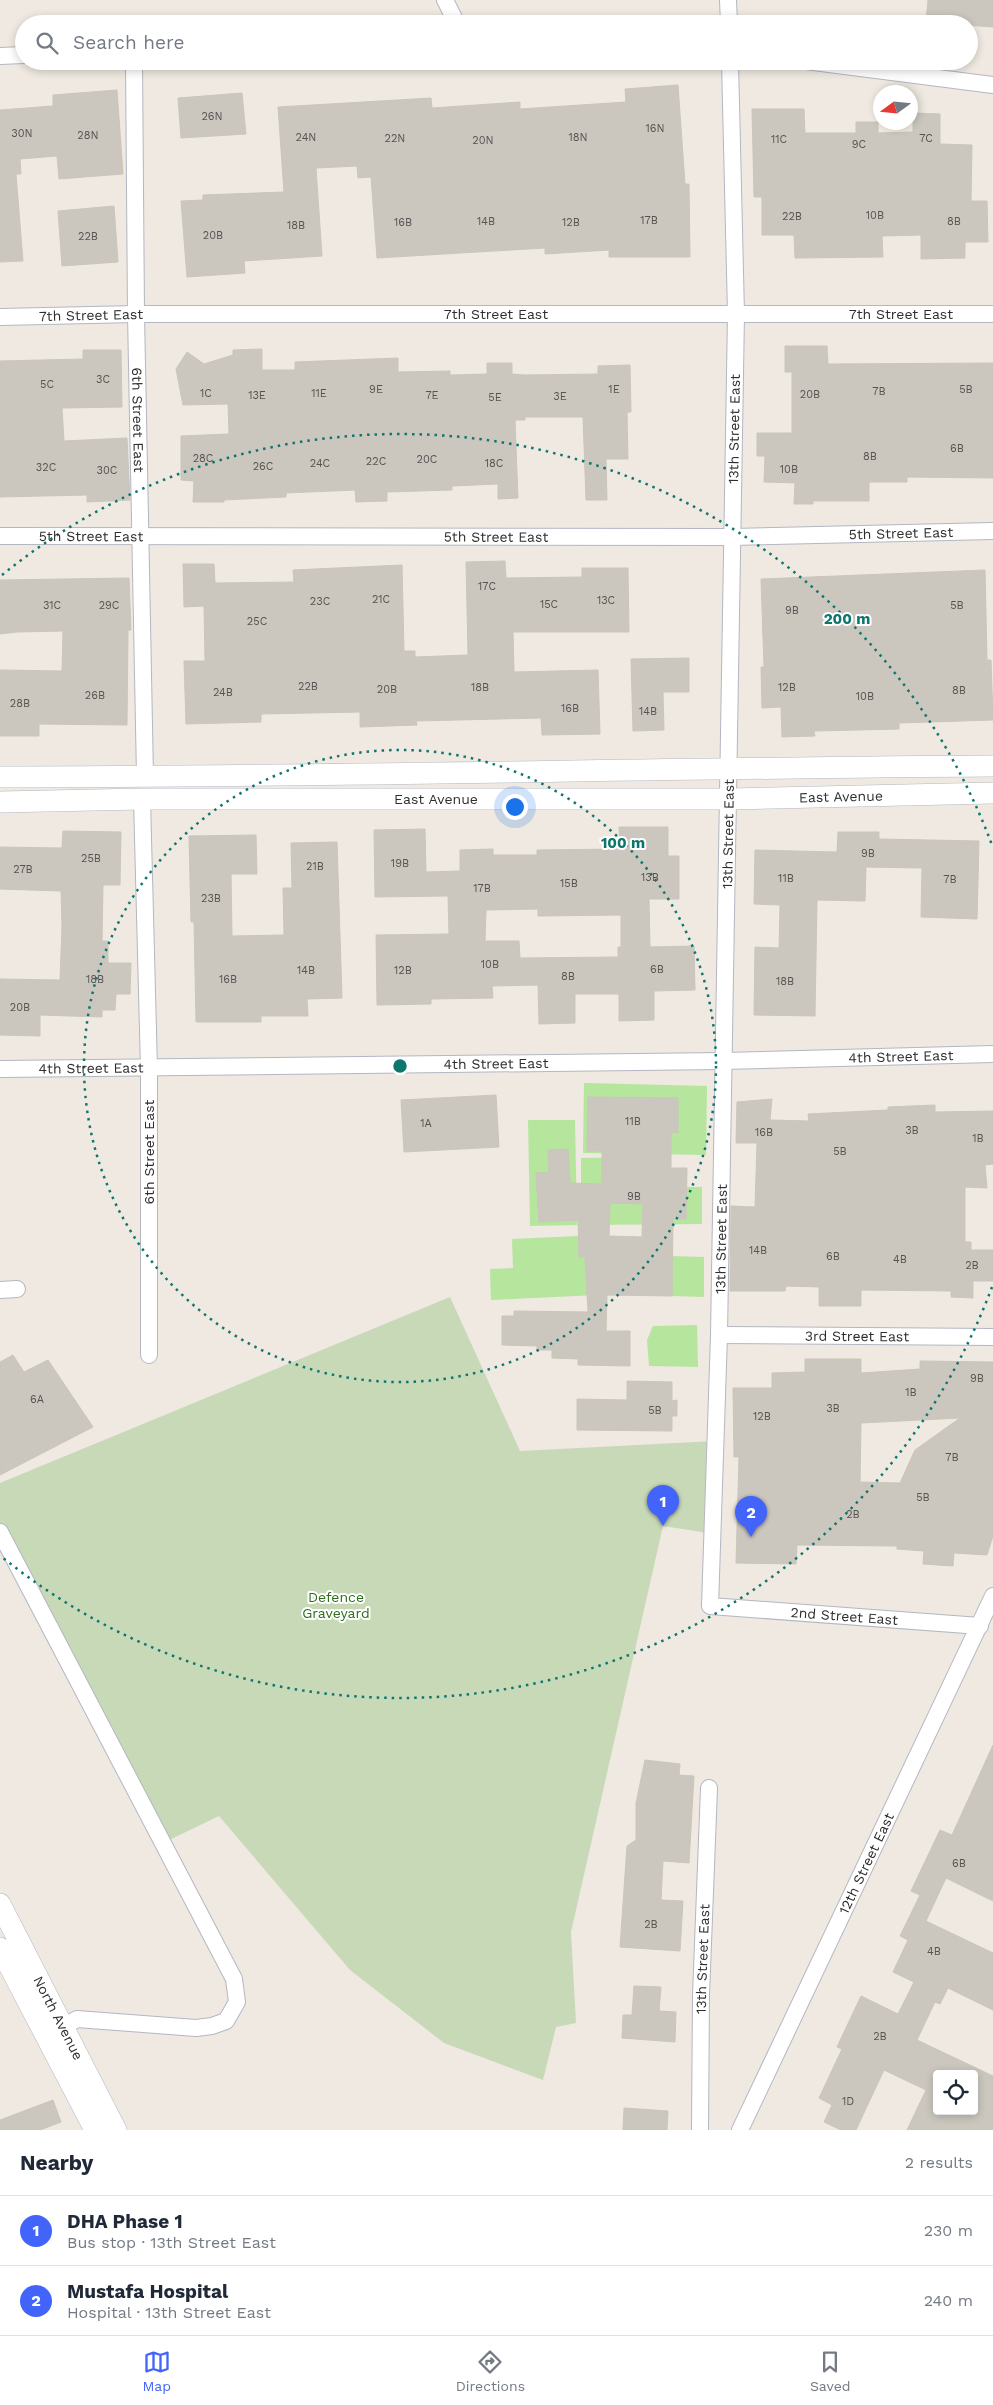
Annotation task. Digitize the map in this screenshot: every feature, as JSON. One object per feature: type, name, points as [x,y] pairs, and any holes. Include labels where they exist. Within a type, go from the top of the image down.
[{"type":"street","points":[[444,0],[452,15]]},
{"type":"street","points":[[728,0],[729,15]]},
{"type":"street","points":[[0,56],[15,55]]},
{"type":"street","name":"6th Street East","points":[[134,70],[136,314],[142,536],[145,777]]},
{"type":"street","name":"13th Street East","points":[[710,1606],[719,1334],[736,314],[730,70]]},
{"type":"street","points":[[876,70],[993,85]]},
{"type":"street","name":"7th Street East","points":[[0,316],[136,314],[993,314]]},
{"type":"street","name":"5th Street East","points":[[0,536],[732,537],[993,531]]},
{"type":"street","name":"East Avenue","points":[[0,777],[145,777],[729,767],[993,766]]},
{"type":"street","name":"East Avenue","points":[[0,802],[142,799],[729,799],[993,793]]},
{"type":"street","name":"6th Street East","points":[[142,799],[149,1070],[149,1355]]},
{"type":"street","name":"4th Street East","points":[[0,1069],[149,1070],[724,1062],[993,1054]]},
{"type":"street","points":[[0,1290],[17,1290]]},
{"type":"street","name":"3rd Street East","points":[[719,1334],[993,1337]]},
{"type":"street","points":[[0,1532],[234,1979],[237,2002],[226,2021],[212,2026],[196,2028],[77,2019],[54,2032]]},
{"type":"street","name":"12th Street East","points":[[740,2130],[993,1596]]},
{"type":"street","name":"2nd Street East","points":[[710,1606],[980,1626]]},
{"type":"street","name":"13th Street East","points":[[700,2130],[701,1994],[709,1788]]},
{"type":"street","name":"North Avenue","points":[[0,1904],[95,2130]]},
{"type":"street","name":"North Avenue","points":[[0,1948],[116,2130]]},
{"type":"green space","points":[[584,1083],[707,1086],[706,1155],[583,1153]]},
{"type":"green space","points":[[528,1120],[575,1120],[577,1225],[530,1226]]},
{"type":"green space","points":[[645,1157],[645,1168],[687,1168],[687,1187],[702,1187],[702,1224],[581,1225],[581,1158]]},
{"type":"green space","points":[[578,1236],[579,1257],[585,1257],[597,1295],[491,1300],[490,1269],[513,1268],[512,1239]]},
{"type":"green space","points":[[672,1256],[704,1257],[704,1297],[672,1296]]},
{"type":"green space","name":"Defence Graveyard","points":[[450,1297],[520,1451],[715,1441],[708,1533],[663,1526],[571,1932],[576,2023],[556,2027],[543,2080],[444,2043],[350,1970],[219,1816],[163,1843],[0,1532],[0,1483]]},
{"type":"green space","points":[[697,1325],[698,1367],[649,1366],[647,1340],[653,1326]]},
{"type":"building","points":[[928,0],[993,0],[993,27],[978,26],[978,15],[927,15]]},
{"type":"building","points":[[678,85],[685,184],[689,184],[690,257],[609,257],[609,250],[545,254],[545,248],[377,258],[371,177],[358,178],[357,166],[316,168],[322,256],[244,261],[245,273],[187,277],[181,201],[203,200],[203,195],[284,192],[278,107],[431,98],[432,108],[520,102],[520,109],[626,102],[625,89]]},
{"type":"building","points":[[117,90],[123,174],[59,179],[57,156],[20,159],[21,174],[16,174],[23,261],[0,262],[0,110],[53,106],[53,95]]},
{"type":"building","points":[[242,93],[246,134],[181,138],[178,98]]},
{"type":"building","points":[[752,109],[804,109],[805,133],[856,133],[856,122],[873,122],[873,130],[878,130],[878,133],[913,132],[913,130],[918,130],[918,113],[940,114],[940,144],[972,145],[971,201],[987,201],[988,242],[965,242],[965,258],[921,259],[921,235],[882,236],[883,257],[795,258],[794,235],[762,235],[762,197],[754,197]]},
{"type":"building","points":[[114,206],[118,262],[62,266],[58,211]]},
{"type":"building","points":[[785,346],[827,346],[828,364],[993,363],[993,478],[907,477],[907,482],[869,482],[869,501],[813,501],[813,504],[794,504],[795,483],[764,482],[765,456],[757,456],[757,433],[792,433],[792,372],[785,372]]},
{"type":"building","points":[[262,349],[262,370],[295,370],[295,362],[398,358],[398,372],[450,371],[450,375],[487,374],[487,363],[512,363],[512,374],[524,375],[598,374],[598,366],[630,365],[631,412],[627,412],[628,459],[606,459],[607,500],[586,500],[583,417],[525,417],[525,420],[515,420],[518,498],[498,499],[498,484],[452,486],[452,490],[387,492],[387,501],[356,502],[355,490],[286,493],[286,497],[224,500],[224,502],[193,502],[194,481],[181,480],[181,436],[229,434],[228,404],[183,405],[176,369],[187,352],[204,364],[233,355],[233,350]]},
{"type":"building","points":[[83,350],[121,350],[122,407],[62,408],[64,441],[127,438],[130,500],[87,502],[87,495],[0,497],[0,361],[83,359]]},
{"type":"building","points":[[505,561],[506,578],[582,577],[582,568],[628,568],[629,632],[513,632],[514,672],[598,670],[600,734],[542,735],[541,718],[416,721],[417,725],[360,727],[360,712],[261,714],[261,722],[186,724],[184,661],[205,661],[204,606],[184,607],[183,564],[214,564],[215,583],[294,582],[293,570],[402,565],[404,651],[415,651],[415,657],[468,655],[466,562]]},
{"type":"building","points":[[985,570],[987,660],[991,660],[993,720],[899,723],[899,729],[814,731],[815,736],[782,737],[781,707],[762,708],[761,667],[764,667],[761,579]]},
{"type":"building","points":[[129,578],[131,630],[128,630],[127,725],[39,724],[39,736],[0,736],[0,670],[62,671],[63,631],[0,634],[0,580]]},
{"type":"building","points":[[689,658],[689,692],[663,692],[664,730],[633,731],[631,659]]},
{"type":"building","points":[[619,827],[668,827],[668,856],[679,856],[679,899],[649,899],[650,947],[694,946],[695,990],[654,991],[654,1020],[619,1021],[619,994],[575,994],[575,1023],[539,1024],[538,985],[492,986],[493,998],[431,999],[431,1004],[377,1005],[376,935],[449,934],[448,896],[375,897],[374,830],[425,829],[426,872],[460,871],[460,850],[493,849],[493,855],[537,855],[537,850],[620,849]],"holes":[[[538,909],[538,916],[621,915],[621,947],[618,947],[618,957],[520,958],[519,941],[485,941],[486,910]]]},
{"type":"building","points":[[63,831],[121,832],[120,885],[103,885],[102,941],[108,941],[108,963],[131,963],[130,994],[116,994],[115,1010],[102,1010],[102,1017],[40,1015],[40,1036],[0,1035],[0,979],[60,980],[62,926],[61,891],[0,889],[0,847],[62,848]]},
{"type":"building","points":[[838,832],[879,832],[879,839],[979,841],[977,919],[921,917],[922,868],[866,867],[865,901],[817,900],[815,1016],[754,1015],[755,947],[779,948],[780,905],[754,904],[755,850],[837,852]]},
{"type":"building","points":[[256,835],[257,874],[231,874],[232,936],[284,935],[283,888],[292,888],[291,843],[337,842],[342,998],[307,999],[308,1016],[261,1016],[261,1022],[196,1022],[194,922],[191,922],[189,836]]},
{"type":"building","points":[[496,1095],[499,1147],[404,1152],[401,1100]]},
{"type":"building","points":[[588,1097],[678,1098],[678,1133],[671,1132],[671,1168],[687,1168],[686,1219],[673,1219],[672,1296],[607,1295],[606,1331],[630,1331],[630,1366],[578,1365],[578,1359],[552,1358],[552,1350],[537,1350],[537,1346],[502,1345],[502,1316],[514,1316],[514,1311],[588,1312],[585,1257],[579,1257],[578,1220],[539,1222],[536,1173],[549,1172],[548,1150],[568,1149],[570,1183],[602,1184],[602,1151],[587,1151]],"holes":[[[610,1203],[643,1204],[642,1237],[609,1236]]]},
{"type":"building","points":[[772,1099],[770,1120],[809,1121],[808,1114],[888,1110],[888,1107],[935,1105],[935,1112],[993,1111],[993,1164],[985,1165],[987,1188],[965,1187],[965,1242],[971,1242],[971,1250],[993,1250],[993,1281],[973,1281],[973,1298],[951,1297],[951,1291],[861,1290],[861,1306],[819,1306],[819,1287],[786,1286],[785,1291],[730,1291],[731,1206],[755,1207],[757,1143],[736,1143],[737,1102]]},
{"type":"building","points":[[13,1355],[24,1372],[48,1360],[93,1427],[0,1475],[0,1362]]},
{"type":"building","points":[[805,1359],[861,1359],[861,1373],[920,1369],[920,1361],[993,1362],[993,1536],[987,1555],[954,1553],[953,1566],[923,1564],[924,1551],[897,1549],[897,1546],[797,1545],[796,1564],[736,1563],[739,1457],[734,1457],[733,1388],[772,1388],[772,1373],[805,1372]],"holes":[[[960,1418],[915,1450],[900,1483],[860,1482],[861,1423]]]},
{"type":"building","points":[[627,1381],[672,1382],[672,1401],[677,1400],[677,1416],[672,1416],[672,1431],[577,1430],[577,1399],[627,1400]]},
{"type":"building","points":[[993,1745],[993,1901],[946,1878],[926,1921],[993,1953],[993,2010],[948,1988],[940,2004],[935,2002],[917,2040],[993,2076],[993,2130],[907,2130],[926,2090],[884,2070],[856,2130],[841,2130],[824,2122],[832,2105],[819,2098],[842,2049],[837,2047],[861,1996],[898,2014],[914,1982],[893,1972],[908,1940],[900,1936],[920,1895],[911,1891],[940,1830],[952,1835]]},
{"type":"building","points":[[645,1760],[680,1764],[679,1775],[694,1776],[689,1863],[663,1861],[661,1900],[683,1901],[680,1951],[620,1947],[627,1846],[636,1840],[636,1803]]},
{"type":"building","points":[[634,1986],[661,1987],[659,2011],[676,2012],[675,2042],[622,2038],[623,2015],[632,2015]]},
{"type":"building","points":[[53,2100],[61,2122],[40,2130],[0,2130],[0,2120]]},
{"type":"building","points":[[624,2108],[668,2111],[667,2130],[623,2130]]},
{"type":"place","name":"DHA Phase 1","points":[[663,1526]]},
{"type":"place","name":"Mustafa Hospital","points":[[751,1537]]}]
